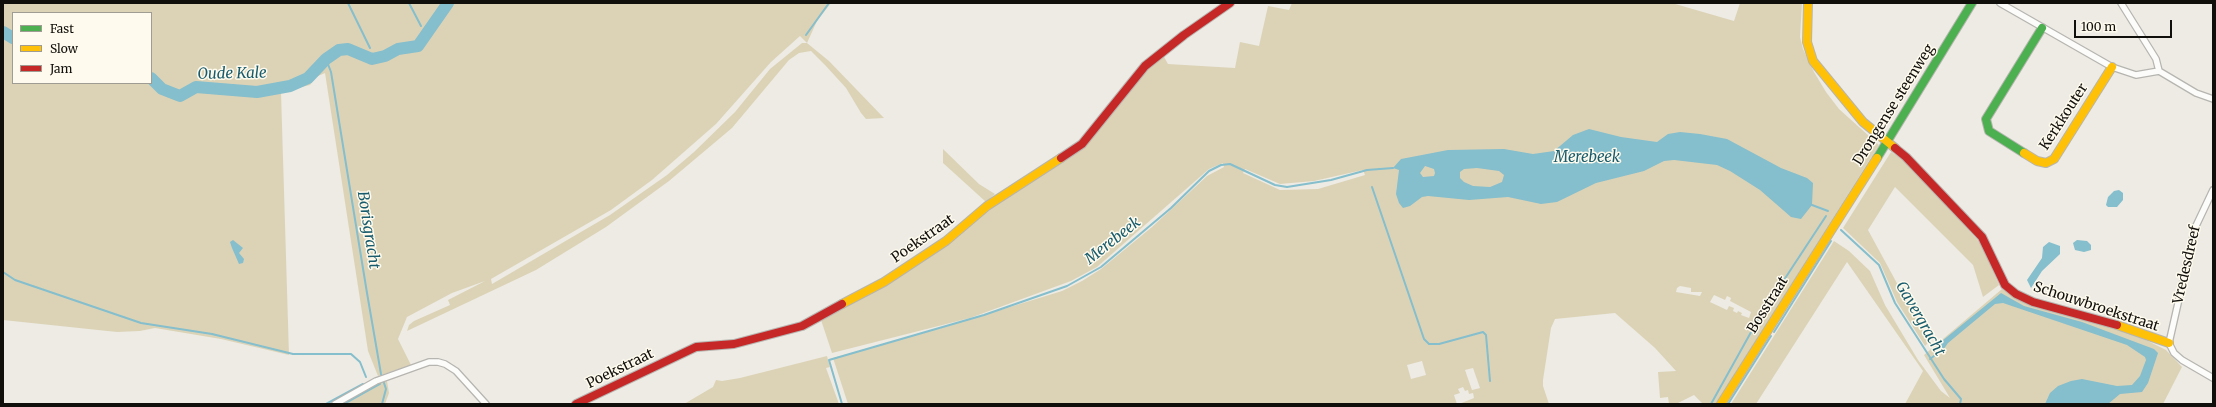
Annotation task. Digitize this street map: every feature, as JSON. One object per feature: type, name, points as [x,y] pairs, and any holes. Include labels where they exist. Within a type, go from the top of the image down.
[{"type":"street","name":"Poekstraat","points":[[576,404],[696,348],[734,344],[802,326],[884,282],[946,241],[987,206],[1082,144],[1145,66],[1178,39],[1230,3]]},
{"type":"street","name":"Schouwbroekstraat","points":[[1808,3],[1806,33],[1813,61],[1863,122],[1906,157],[1938,193],[1982,237],[2000,276],[2009,288],[2033,302],[2105,321],[2168,343],[2174,353],[2182,360],[2213,378]]},
{"type":"street","name":"Drongense steenweg","points":[[1837,219],[1887,142],[1972,3]]},
{"type":"street","points":[[2000,3],[2112,67],[2136,75],[2159,71],[2196,93],[2213,99]]},
{"type":"street","points":[[2120,3],[2156,59],[2159,71]]},
{"type":"street","name":"Kerkkouter","points":[[2042,28],[1986,119],[1989,131],[2036,161],[2046,163],[2054,159],[2112,67]]},
{"type":"street","name":"Vredesdreef","points":[[2168,343],[2195,228],[2213,190]]},
{"type":"street","name":"Bosstraat","points":[[1721,404],[1837,219]]},
{"type":"street","points":[[335,404],[381,379],[429,362],[438,362],[445,364],[456,371],[486,404]]},
{"type":"shaded area","points":[[3,3],[831,3],[817,21],[807,43],[829,61],[884,118],[866,119],[846,88],[811,51],[799,53],[789,60],[732,128],[669,181],[606,227],[536,270],[407,331],[409,325],[414,321],[450,305],[448,300],[485,281],[452,293],[407,317],[398,339],[411,365],[378,376],[368,351],[325,73],[316,77],[310,85],[281,92],[289,355],[221,339],[155,328],[140,331],[117,332],[3,320]],"holes":[[[800,36],[807,43],[802,43],[770,69],[735,112],[694,152],[667,175],[610,215],[492,284],[491,279],[611,210],[652,180],[716,124],[771,62]]]},
{"type":"shaded area","points":[[1292,3],[1672,3],[1734,21],[1740,3],[1802,3],[1800,37],[1803,49],[1814,72],[1826,92],[1839,109],[1879,145],[1716,404],[1703,404],[1694,395],[1676,404],[1669,404],[1668,397],[1660,398],[1658,372],[1676,371],[1655,348],[1615,313],[1555,319],[1551,328],[1543,380],[1543,386],[1549,404],[1459,404],[1474,398],[1473,393],[1469,394],[1468,390],[1465,391],[1463,387],[1458,389],[1460,393],[1454,395],[1457,404],[848,404],[833,358],[948,326],[1062,291],[1082,281],[1101,269],[1152,227],[1207,176],[1224,167],[1223,163],[1209,169],[1097,267],[1071,281],[970,318],[832,353],[821,320],[878,290],[944,245],[991,207],[1063,161],[1142,74],[1163,55],[1168,64],[1235,68],[1240,42],[1259,46],[1268,6],[1289,10]],"holes":[[[1245,169],[1280,184],[1314,181],[1363,170],[1365,175],[1318,189],[1280,190],[1243,173]],[[1680,286],[1691,288],[1691,292],[1702,292],[1700,296],[1676,292],[1677,288]],[[1714,295],[1725,300],[1727,296],[1731,298],[1730,301],[1751,312],[1749,318],[1741,315],[1742,313],[1738,311],[1737,313],[1733,311],[1734,308],[1729,306],[1727,310],[1710,302]],[[1422,361],[1426,375],[1411,379],[1407,365]],[[1473,368],[1480,388],[1472,390],[1465,370]]]},
{"type":"shaded area","points":[[943,149],[979,184],[995,194],[986,202],[943,163]]},
{"type":"shaded area","points":[[1891,152],[1901,158],[1918,174],[1982,245],[1999,285],[1983,297],[1973,265],[1895,187],[1868,230],[1929,342],[1925,346],[1897,302],[1880,263],[1843,228]]},
{"type":"shaded area","points":[[1834,241],[1849,251],[1870,271],[1885,305],[1918,360],[1941,391],[1950,398],[1924,355],[2002,289],[2030,306],[2103,325],[2142,338],[2166,350],[2182,367],[2163,404],[1905,404],[1923,371],[1847,262],[1756,404],[1731,404]]},
{"type":"shaded area","points":[[827,356],[830,367],[826,368],[839,404],[684,404],[713,387],[716,380],[722,381],[740,378]]},
{"type":"shaded area","points":[[387,381],[389,393],[385,404],[339,404],[370,386]]},
{"type":"water","name":"Merebeek","points":[[1589,129],[1621,137],[1657,142],[1668,134],[1680,132],[1727,139],[1781,168],[1807,178],[1813,183],[1812,205],[1801,219],[1791,217],[1760,190],[1730,171],[1717,165],[1674,160],[1664,161],[1644,171],[1596,183],[1557,202],[1541,204],[1508,197],[1469,200],[1428,196],[1422,197],[1410,206],[1403,208],[1399,203],[1396,194],[1399,170],[1393,168],[1401,159],[1448,150],[1504,149],[1533,154],[1554,151],[1573,135]],"holes":[[[1425,166],[1434,169],[1434,176],[1423,177],[1420,173]],[[1477,168],[1499,171],[1504,175],[1502,182],[1490,187],[1473,186],[1464,182],[1460,178],[1460,172],[1464,169]]]},
{"type":"water","points":[[2119,190],[2123,193],[2123,200],[2117,207],[2108,207],[2106,205],[2108,197],[2114,191]]},
{"type":"water","points":[[233,240],[243,248],[239,253],[244,259],[243,263],[239,264],[232,248],[230,242]]},
{"type":"water","points":[[2077,240],[2087,241],[2091,245],[2091,250],[2084,252],[2075,250],[2073,243]]},
{"type":"water","points":[[2049,242],[2060,246],[2060,254],[2042,271],[2031,288],[2027,280],[2042,258],[2043,247]]},
{"type":"water","points":[[2001,293],[2024,306],[2082,322],[2154,349],[2158,353],[2148,383],[2142,392],[2120,394],[2108,404],[2045,404],[2050,393],[2058,386],[2071,381],[2082,379],[2117,386],[2132,385],[2140,376],[2146,360],[2145,357],[2127,345],[2003,303],[1995,304],[1948,343],[1941,353],[1936,351],[1942,341]]},
{"type":"waterway","points":[[348,3],[370,48]]},
{"type":"waterway","points":[[409,3],[421,26]]},
{"type":"waterway","name":"Oude Kale","points":[[152,79],[162,89],[180,96],[196,87],[257,92],[290,86],[308,78],[326,59],[339,50],[348,49],[372,59],[385,56],[398,49],[418,46],[448,3]]},
{"type":"waterway","points":[[806,35],[829,3]]},
{"type":"waterway","name":"Oude Kale","points":[[3,32],[12,37]]},
{"type":"waterway","name":"Borisgracht","points":[[326,59],[331,72],[381,374],[386,389],[382,404]]},
{"type":"waterway","name":"Merebeek","points":[[842,404],[829,360],[984,315],[1067,286],[1101,267],[1171,208],[1209,171],[1221,165],[1230,164],[1275,185],[1287,187],[1331,180],[1367,170],[1393,168]]},
{"type":"waterway","points":[[1372,187],[1424,339],[1429,344],[1439,344],[1483,332],[1486,335],[1490,381]]},
{"type":"waterway","name":"Gavergracht","points":[[1812,205],[1828,211]]},
{"type":"waterway","points":[[1780,286],[1826,216]]},
{"type":"waterway","name":"Gavergracht","points":[[1841,230],[1879,265],[1895,303],[1944,379],[1961,399],[1960,404]]},
{"type":"waterway","points":[[1774,332],[1831,241]]},
{"type":"waterway","points":[[3,272],[15,280],[141,323],[212,334],[293,354],[351,354],[360,362],[366,377]]},
{"type":"waterway","points":[[1711,404],[1760,316]]},
{"type":"waterway","points":[[1728,404],[1771,336]]},
{"type":"waterway","points":[[1930,359],[1938,353]]},
{"type":"waterway","points":[[326,404],[363,384]]},
{"type":"waterway","points":[[344,404],[380,384]]},
{"type":"traffic: fast","points":[[1877,158],[1972,3]]},
{"type":"traffic: fast","points":[[2024,153],[1989,131],[1986,119],[2042,28]]},
{"type":"traffic: slow","points":[[1808,3],[1807,42],[1813,61],[1863,122],[1895,148]]},
{"type":"traffic: slow","points":[[2024,153],[2037,161],[2046,163],[2054,159],[2112,67]]},
{"type":"traffic: slow","points":[[842,304],[884,282],[946,241],[987,206],[1061,158]]},
{"type":"traffic: slow","points":[[1721,404],[1877,158]]},
{"type":"traffic: slow","points":[[2117,325],[2169,343]]},
{"type":"traffic: jam","points":[[1061,158],[1082,144],[1145,66],[1184,35],[1230,3]]},
{"type":"traffic: jam","points":[[1895,148],[1906,157],[1982,237],[2005,285],[2016,294],[2033,302],[2117,325]]},
{"type":"traffic: jam","points":[[576,404],[696,347],[734,344],[802,326],[842,304]]}]
